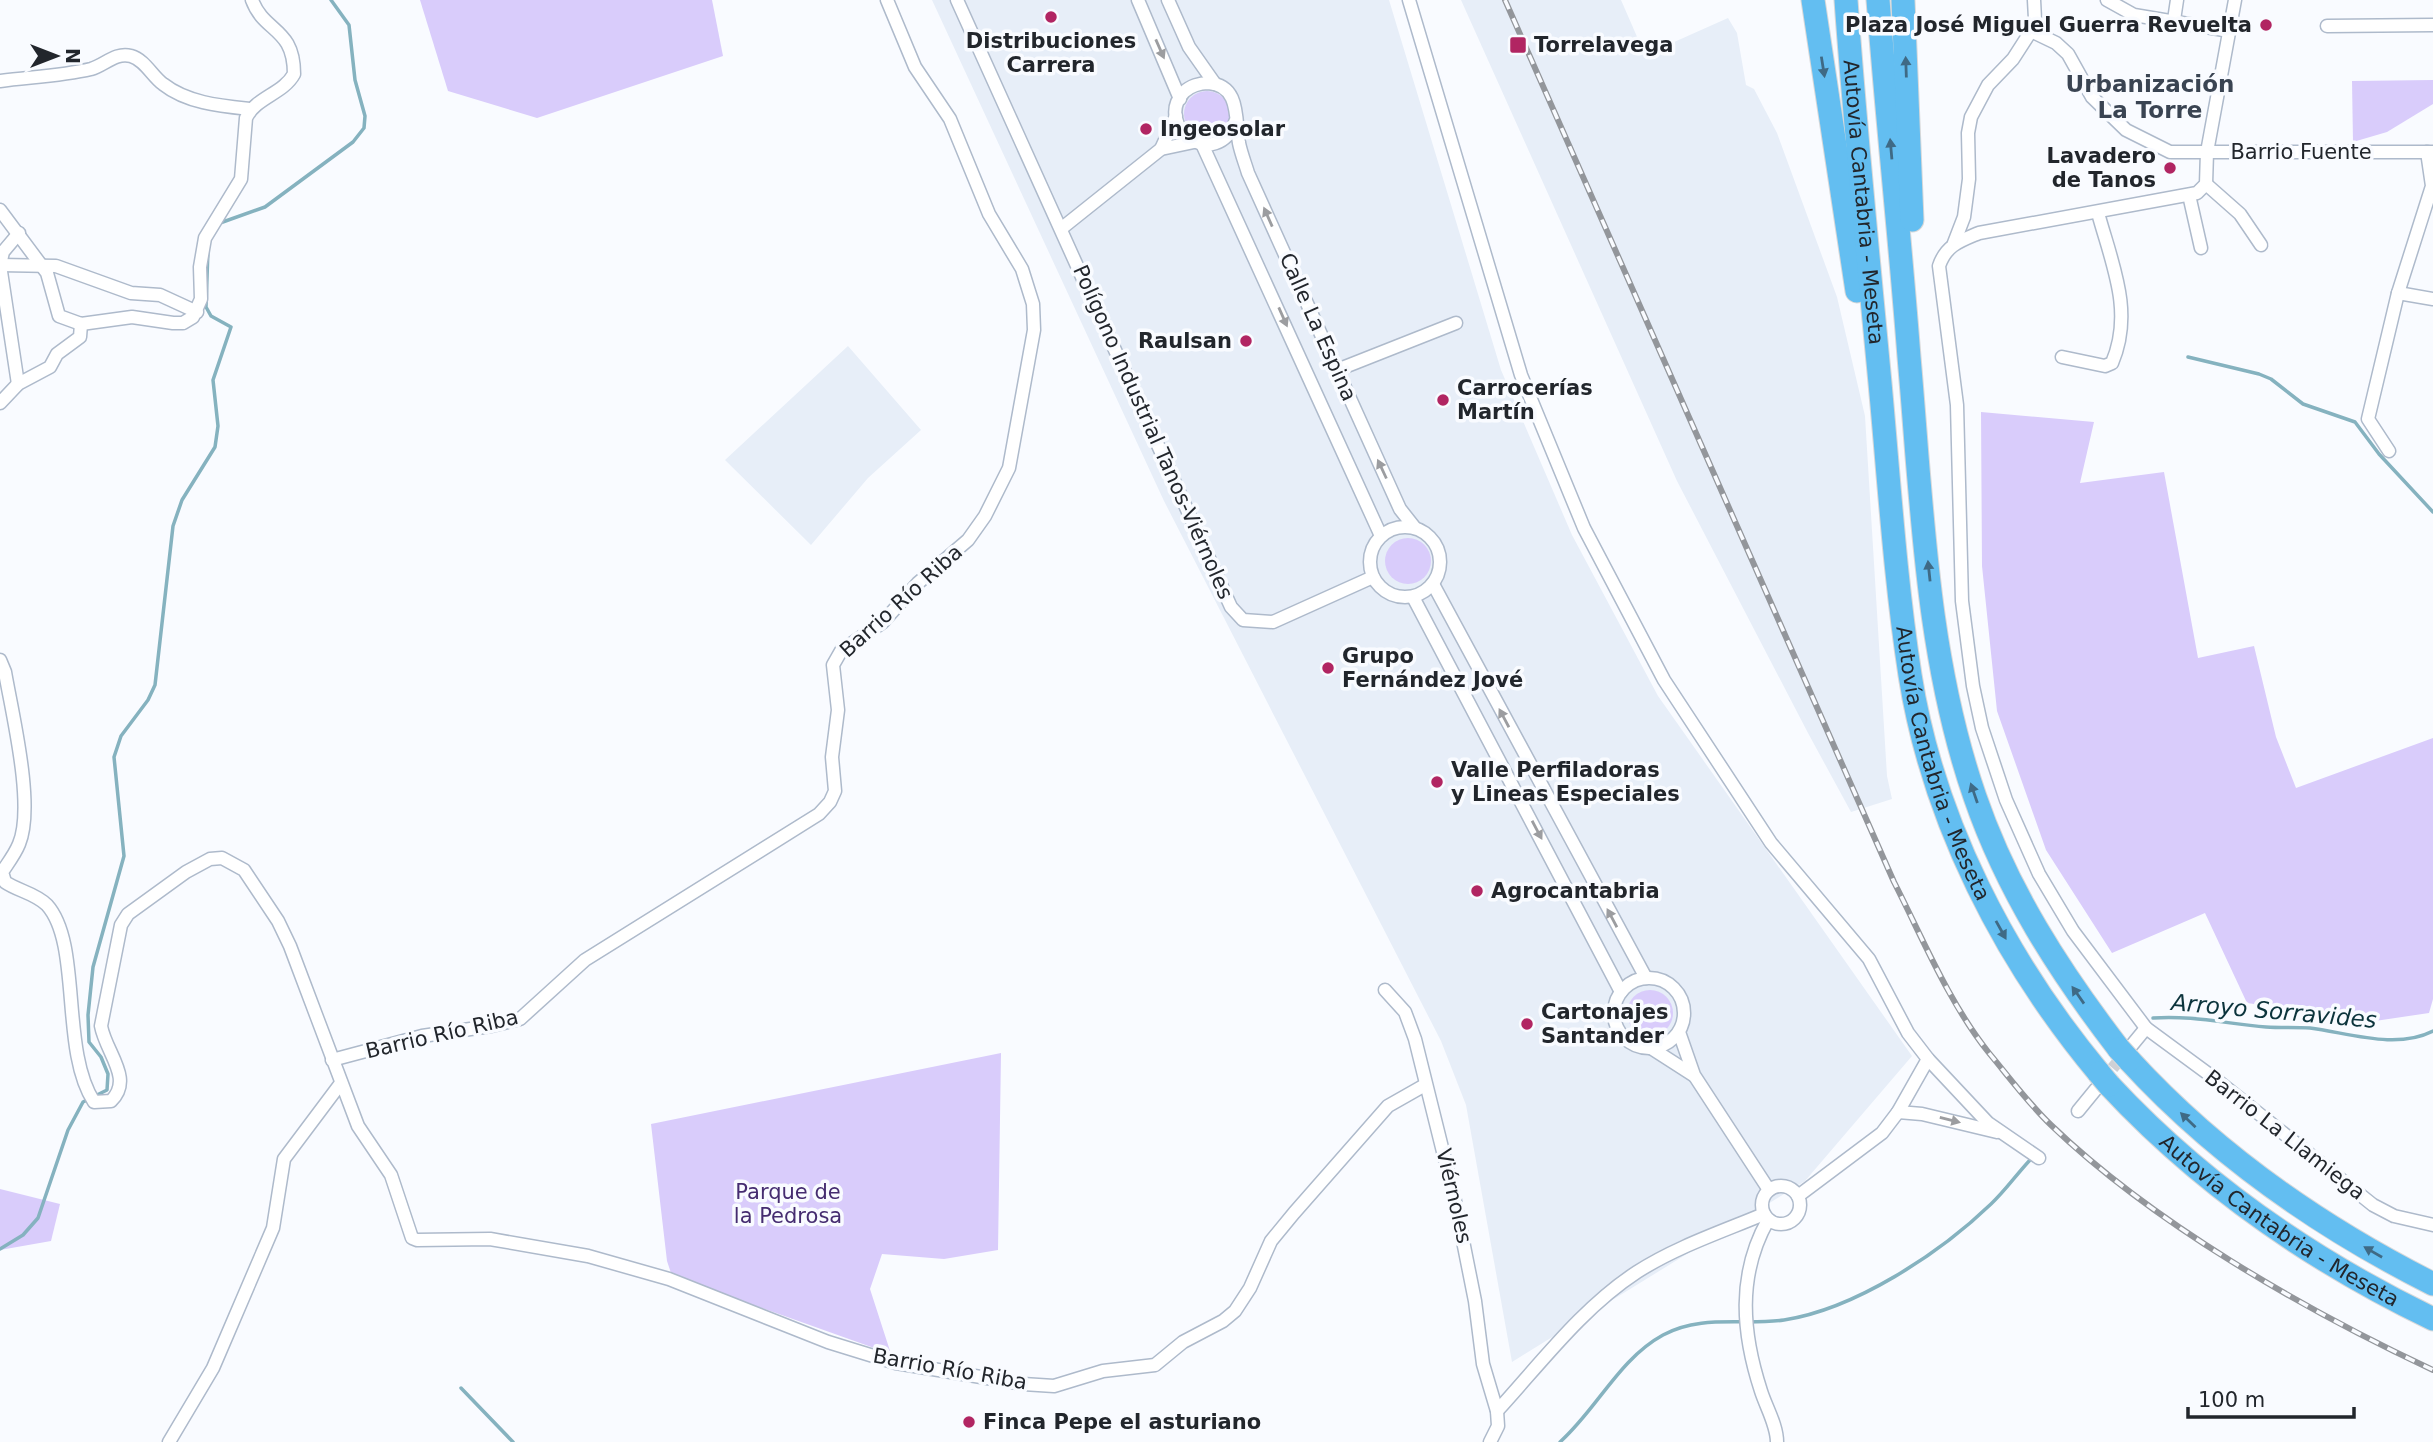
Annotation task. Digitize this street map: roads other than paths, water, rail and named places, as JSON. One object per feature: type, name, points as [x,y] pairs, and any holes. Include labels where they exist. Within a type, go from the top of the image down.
[{"type":"highway","points":[[1813,0],[1866,351],[1897,628],[1901,653],[1910,676]]},
{"type":"highway","name":"Autovía Cantabria - Meseta","points":[[1846,0],[1894,541],[1910,676],[1936,779],[1952,824],[1989,909],[2033,985],[2101,1082],[2174,1150],[2262,1220],[2381,1293],[2433,1319]]},
{"type":"highway","name":"Autovía Cantabria - Meseta","points":[[1878,0],[1938,651],[1952,720],[1975,797],[2001,861],[2039,934],[2071,985],[2189,1121],[2258,1178],[2333,1229],[2433,1284]]},
{"type":"highway","points":[[1903,0],[1923,436],[1923,502]]},
{"type":"street","points":[[0,210],[47,273],[59,316],[80,324],[132,317],[183,323],[197,312],[201,299],[200,267],[205,238],[241,179],[246,118],[250,109],[291,79],[294,67],[287,40],[261,15],[252,0]]},
{"type":"street","name":"Barrio Río Riba","points":[[332,1060],[422,1036],[520,1019],[584,960],[819,814],[831,802],[835,791],[832,757],[838,710],[833,665],[841,651],[883,622],[918,583],[968,540],[1001,487],[1009,468],[1030,366],[1033,304],[1022,269],[989,214],[950,119],[915,67],[887,0]]},
{"type":"street","name":"Polígono Industrial Tanos-Viérnoles","points":[[957,0],[1231,607],[1243,620],[1273,622],[1373,577]]},
{"type":"street","points":[[1138,0],[1180,99]]},
{"type":"street","name":"Calle La Espina","points":[[1168,0],[1189,47],[1215,84],[1231,95],[1239,145],[1248,173],[1400,509],[1415,528],[1425,533],[1438,549],[1440,567],[1433,584]]},
{"type":"street","points":[[1409,0],[1517,364],[1584,528],[1678,705],[1771,843],[1874,966],[1887,996],[1928,1059],[2000,1133],[2039,1158]]},
{"type":"street","points":[[1954,243],[1964,216],[1969,178],[1968,133],[1971,117],[1988,85],[2013,59],[2031,31],[2035,19],[2034,0]]},
{"type":"street","points":[[2107,0],[2134,15],[2230,30]]},
{"type":"street","points":[[2174,20],[2177,0]]},
{"type":"street","points":[[2031,31],[2068,54],[2092,97],[2126,130],[2170,152],[2207,152],[2235,0]]},
{"type":"street","points":[[2327,26],[2433,25]]},
{"type":"street","points":[[0,81],[37,79],[94,68],[125,55],[135,57],[163,84],[180,94],[209,103],[250,109]]},
{"type":"street","points":[[1062,228],[1161,149],[1184,92],[1198,84],[1215,84]]},
{"type":"street","name":"Calle La Espina","points":[[1176,116],[1182,132],[1198,143],[1381,536]]},
{"type":"street","points":[[1161,149],[1220,141],[1228,135],[1236,120]]},
{"type":"street","name":"Barrio Fuente","points":[[1954,243],[1979,233],[2020,224],[2098,213],[2150,200],[2197,193],[2206,184],[2207,152],[2430,152]]},
{"type":"street","points":[[2389,451],[2368,419],[2398,293],[2431,199],[2430,152]]},
{"type":"street","name":"Barrio Fuente","points":[[2206,184],[2240,214],[2261,244]]},
{"type":"street","points":[[2189,195],[2202,248]]},
{"type":"street","points":[[2062,357],[2105,366],[2112,363],[2123,331],[2121,300],[2098,213]]},
{"type":"street","points":[[18,384],[1,256],[19,233]]},
{"type":"street","name":"Barrio La Llamiega","points":[[1954,243],[1943,255],[1939,266],[1957,405],[1962,601],[1982,728],[2006,800],[2039,874],[2073,931],[2146,1028],[2218,1081],[2373,1205],[2394,1216],[2433,1225]]},
{"type":"street","points":[[1,256],[67,269],[131,293],[160,295],[197,312]]},
{"type":"street","points":[[2398,293],[2433,299]]},
{"type":"street","points":[[1337,370],[1456,323]]},
{"type":"street","points":[[0,403],[18,384],[50,367],[57,354],[80,337],[80,324]]},
{"type":"street","points":[[1415,528],[1396,528],[1381,536],[1370,555],[1373,577],[1389,594],[1413,597],[1433,584],[1646,978]]},
{"type":"street","points":[[1413,597],[1621,992]]},
{"type":"street","name":"Barrio Río Riba","points":[[0,660],[23,779],[20,843],[2,872],[5,881],[38,898],[55,918],[66,956],[72,1021],[91,1098],[111,1101],[120,1093],[122,1080],[104,1042],[101,1026],[121,925],[128,914],[148,899],[210,859],[222,858],[244,870],[278,921],[358,1126],[391,1175],[412,1238],[423,1241],[490,1238],[588,1256],[669,1279],[828,1342],[896,1363],[1023,1384],[1054,1386],[1103,1371],[1155,1364],[1183,1342],[1223,1321],[1235,1311],[1250,1288],[1271,1241],[1294,1213],[1388,1105],[1425,1085]]},
{"type":"street","points":[[1693,1075],[1651,1048],[1629,1042],[1616,1024],[1616,1002],[1621,992],[1636,980],[1657,978],[1676,990],[1685,1011],[1679,1032],[1693,1075],[1769,1190]]},
{"type":"street","name":"Viérnoles","points":[[1385,990],[1405,1012],[1464,1239],[1483,1364],[1497,1411],[1498,1426],[1490,1442]]},
{"type":"street","points":[[2127,1051],[2146,1028]]},
{"type":"street","points":[[1651,1048],[1662,1046],[1679,1032]]},
{"type":"street","points":[[1798,1196],[1882,1133],[1898,1112],[1928,1059]]},
{"type":"street","points":[[2078,1111],[2101,1082]]},
{"type":"street","points":[[169,1442],[214,1368],[273,1228],[284,1159],[341,1083]]},
{"type":"street","points":[[1898,1112],[1922,1114],[2000,1133]]},
{"type":"street","points":[[1766,1217],[1780,1225],[1793,1221],[1800,1210],[1798,1196],[1785,1186],[1769,1190],[1762,1201],[1766,1217],[1747,1274],[1744,1311],[1747,1328],[1758,1383],[1777,1442]]},
{"type":"street","name":"Viérnoles","points":[[1497,1411],[1590,1310],[1637,1272],[1675,1251],[1766,1217]]},
{"type":"waterway","points":[[220,223],[265,207],[353,142],[364,128],[365,116],[355,80],[349,25],[331,0]]},
{"type":"waterway","points":[[0,1249],[23,1235],[38,1218],[68,1130],[83,1102],[107,1090],[108,1074],[101,1057],[89,1042],[88,1015],[93,967],[124,856],[114,757],[121,736],[148,700],[155,685],[173,526],[182,500],[215,447],[218,426],[213,380],[231,327],[211,316],[206,307],[208,249]]},
{"type":"waterway","points":[[2188,357],[2259,374],[2271,379],[2303,404],[2355,422],[2379,454],[2433,512]]},
{"type":"waterway","name":"Arroyo Sorravides","points":[[2153,1018],[2310,1028],[2388,1040],[2419,1037],[2433,1031]]},
{"type":"waterway","name":"Arroyo Sorravides","points":[[1560,1442],[1634,1357],[1663,1335],[1708,1323],[1784,1320],[1811,1314],[1867,1292],[1895,1277],[1947,1242],[1996,1199],[2030,1160]]},
{"type":"waterway","points":[[461,1388],[513,1442]]},
{"type":"tunnel","points":[[2101,1082],[2128,1050]]},
{"type":"railway","points":[[1505,0],[1894,882],[1937,970],[1975,1034],[2043,1117],[2091,1161],[2136,1196],[2183,1230],[2283,1292],[2433,1370]]},
{"type":"place","name":"Distribuciones Carrera","points":[[1051,17]]},
{"type":"place","name":"Plaza José Miguel Guerra Revuelta","points":[[2266,25]]},
{"type":"place","name":"Torrelavega","points":[[1518,45]]},
{"type":"place","name":"Ingeosolar","points":[[1146,129]]},
{"type":"place","name":"Lavadero de Tanos","points":[[2170,168]]},
{"type":"place","name":"Raulsan","points":[[1246,341]]},
{"type":"place","name":"Carrocerías Martín","points":[[1443,400]]},
{"type":"place","name":"Grupo Fernández Jové","points":[[1328,668]]},
{"type":"place","name":"Valle Perfiladoras y Lineas Especiales","points":[[1437,782]]},
{"type":"place","name":"Agrocantabria","points":[[1477,891]]},
{"type":"place","name":"Cartonajes Santander","points":[[1527,1024]]},
{"type":"place","name":"Finca Pepe el asturiano","points":[[969,1422]]},
{"type":"district","name":"Urbanización La Torre","points":[[2150,97]]},
{"type":"park label","name":"Parque de la Pedrosa","points":[[788,1204]]}]
